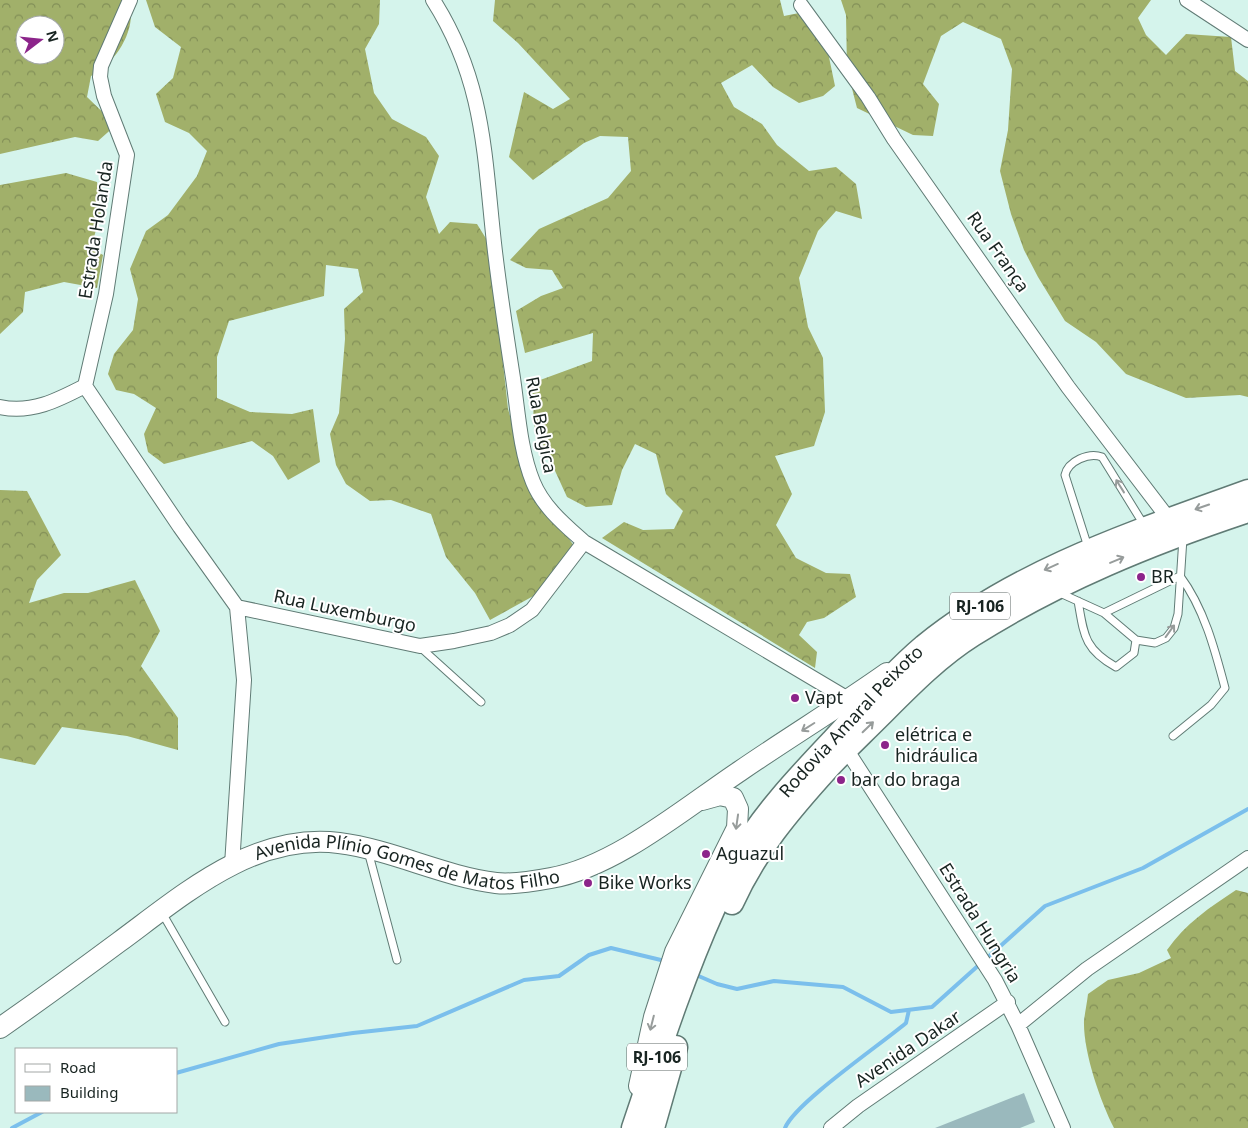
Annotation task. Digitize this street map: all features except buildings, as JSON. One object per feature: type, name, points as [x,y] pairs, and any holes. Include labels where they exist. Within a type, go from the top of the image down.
[{"type":"highway","name":"Rodovia Amaral Peixoto","points":[[653,1128],[685,973],[736,893],[768,837],[846,749],[934,665],[972,636],[1053,589],[1176,525],[1248,491]]},
{"type":"highway","name":"Rodovia Amaral Peixoto","points":[[633,1128],[685,973],[735,861],[770,809],[875,695],[923,647],[988,600],[1041,572],[1089,550],[1145,528],[1176,525],[1248,511]]},
{"type":"main road","name":"Avenida Plínio Gomes de Matos Filho","points":[[0,1028],[214,874],[263,851],[296,842],[319,841],[368,848],[485,881],[500,883],[552,878],[576,872],[604,860],[848,699],[923,647]]},
{"type":"main road","points":[[685,973],[707,885],[733,839],[738,822],[736,803],[729,796],[720,795],[693,802]]},
{"type":"street","name":"Estrada Holanda","points":[[85,386],[106,294],[127,155],[104,96],[100,71],[130,0]]},
{"type":"street","name":"Rua Belgica","points":[[433,0],[453,34],[466,65],[478,107],[495,255],[520,431],[533,484],[552,512],[584,542],[848,699]]},
{"type":"street","points":[[1187,0],[1246,35]]},
{"type":"street","name":"Rua França","points":[[801,5],[868,97],[894,140],[1068,387],[1176,525]]},
{"type":"street","points":[[0,407],[12,410],[31,408],[51,403],[85,386],[180,527],[237,607],[244,680],[232,865]]},
{"type":"street","name":"Rua Luxemburgo","points":[[237,607],[420,646],[491,633],[510,625],[532,610],[584,542]]},
{"type":"street","name":"Estrada Hungria","points":[[846,749],[979,953],[1008,1002],[1064,1128]]},
{"type":"street","points":[[1018,1025],[1087,969],[1248,858]]},
{"type":"street","name":"Avenida Dakar","points":[[831,1128],[858,1106],[1008,1002]]},
{"type":"lane","points":[[1089,550],[1065,475],[1066,468],[1091,455],[1102,457],[1145,528]]},
{"type":"lane","points":[[1053,589],[1104,613],[1136,640],[1155,643],[1166,638],[1174,628],[1178,614],[1180,576],[1176,525]]},
{"type":"lane","points":[[1104,613],[1180,576]]},
{"type":"lane","points":[[1173,736],[1211,705],[1225,688],[1194,595],[1180,576]]},
{"type":"lane","points":[[1078,601],[1084,634],[1098,656],[1116,667],[1134,653],[1136,640]]},
{"type":"lane","points":[[420,646],[481,702]]},
{"type":"lane","points":[[368,848],[397,960]]},
{"type":"lane","points":[[161,911],[225,1022]]},
{"type":"green space","points":[[0,0],[129,0],[131,11],[128,33],[123,44],[109,63],[91,76],[87,97],[116,125],[98,141],[75,137],[0,154]]},
{"type":"green space","points":[[146,0],[380,0],[379,24],[365,49],[374,93],[392,119],[426,137],[439,156],[426,197],[439,234],[450,222],[477,224],[490,245],[508,409],[529,481],[574,546],[537,594],[490,620],[475,593],[446,557],[431,514],[391,500],[370,501],[346,484],[336,465],[330,434],[339,413],[345,339],[344,309],[363,292],[358,269],[326,265],[324,296],[229,321],[217,357],[217,398],[250,412],[292,414],[313,409],[320,462],[288,480],[273,456],[252,441],[164,464],[148,452],[144,434],[156,408],[134,394],[116,390],[108,374],[114,354],[133,330],[138,299],[130,269],[146,231],[168,215],[197,176],[207,151],[189,133],[165,122],[156,94],[173,78],[181,47],[155,27]]},
{"type":"green space","points":[[495,0],[780,0],[784,16],[809,11],[824,33],[835,86],[823,96],[799,103],[773,87],[752,65],[721,83],[734,107],[762,124],[777,145],[809,171],[836,167],[856,184],[862,219],[836,211],[818,231],[799,278],[808,327],[823,358],[825,412],[814,446],[775,456],[792,494],[776,525],[796,558],[826,573],[850,574],[856,597],[824,618],[807,622],[799,635],[817,652],[815,668],[602,538],[624,522],[643,530],[674,529],[683,511],[666,494],[656,454],[635,444],[622,470],[612,505],[586,507],[567,497],[534,425],[532,383],[592,361],[593,333],[525,353],[516,311],[541,296],[563,288],[552,270],[526,268],[510,260],[539,229],[608,198],[631,171],[628,137],[600,136],[584,143],[533,180],[509,157],[524,92],[553,109],[570,99],[518,43],[493,21]]},
{"type":"green space","points":[[841,0],[1151,0],[1138,18],[1146,35],[1166,55],[1186,34],[1231,37],[1235,71],[1248,81],[1248,397],[1240,395],[1186,398],[1126,374],[1096,342],[1065,321],[1024,250],[1011,214],[1000,171],[1008,130],[1012,69],[1001,39],[963,22],[941,36],[923,84],[939,104],[933,136],[913,135],[857,108],[847,69],[846,15]]},
{"type":"green space","points":[[66,173],[97,182],[101,212],[91,248],[103,255],[97,288],[64,282],[25,292],[23,312],[0,334],[0,185]]},
{"type":"green space","points":[[0,490],[27,491],[61,555],[37,580],[29,603],[64,593],[88,593],[135,580],[160,631],[141,666],[178,718],[178,750],[127,736],[62,727],[35,765],[0,758]]},
{"type":"green space","points":[[1236,890],[1248,893],[1248,1128],[1114,1128],[1098,1090],[1086,1047],[1084,1021],[1088,994],[1108,980],[1139,973],[1171,958],[1167,950],[1182,932],[1207,910]]},
{"type":"waterway","points":[[986,959],[1045,906],[1143,868],[1248,809]]},
{"type":"waterway","points":[[178,1072],[279,1044],[417,1026],[524,980],[559,976],[589,955],[611,948],[665,961]]},
{"type":"waterway","points":[[694,974],[717,984],[737,989],[774,981],[843,987],[891,1012],[932,1007],[980,964]]},
{"type":"waterway","points":[[785,1128],[804,1104],[906,1023],[909,1010]]},
{"type":"waterway","points":[[12,1128],[40,1113]]},
{"type":"place","name":"BR","points":[[1141,577]]},
{"type":"place","name":"Vapt","points":[[795,698]]},
{"type":"place","name":"elétrica e hidráulica","points":[[885,745]]},
{"type":"place","name":"bar do braga","points":[[841,780]]},
{"type":"place","name":"Aguazul","points":[[706,854]]},
{"type":"place","name":"Bike Works","points":[[588,883]]}]
